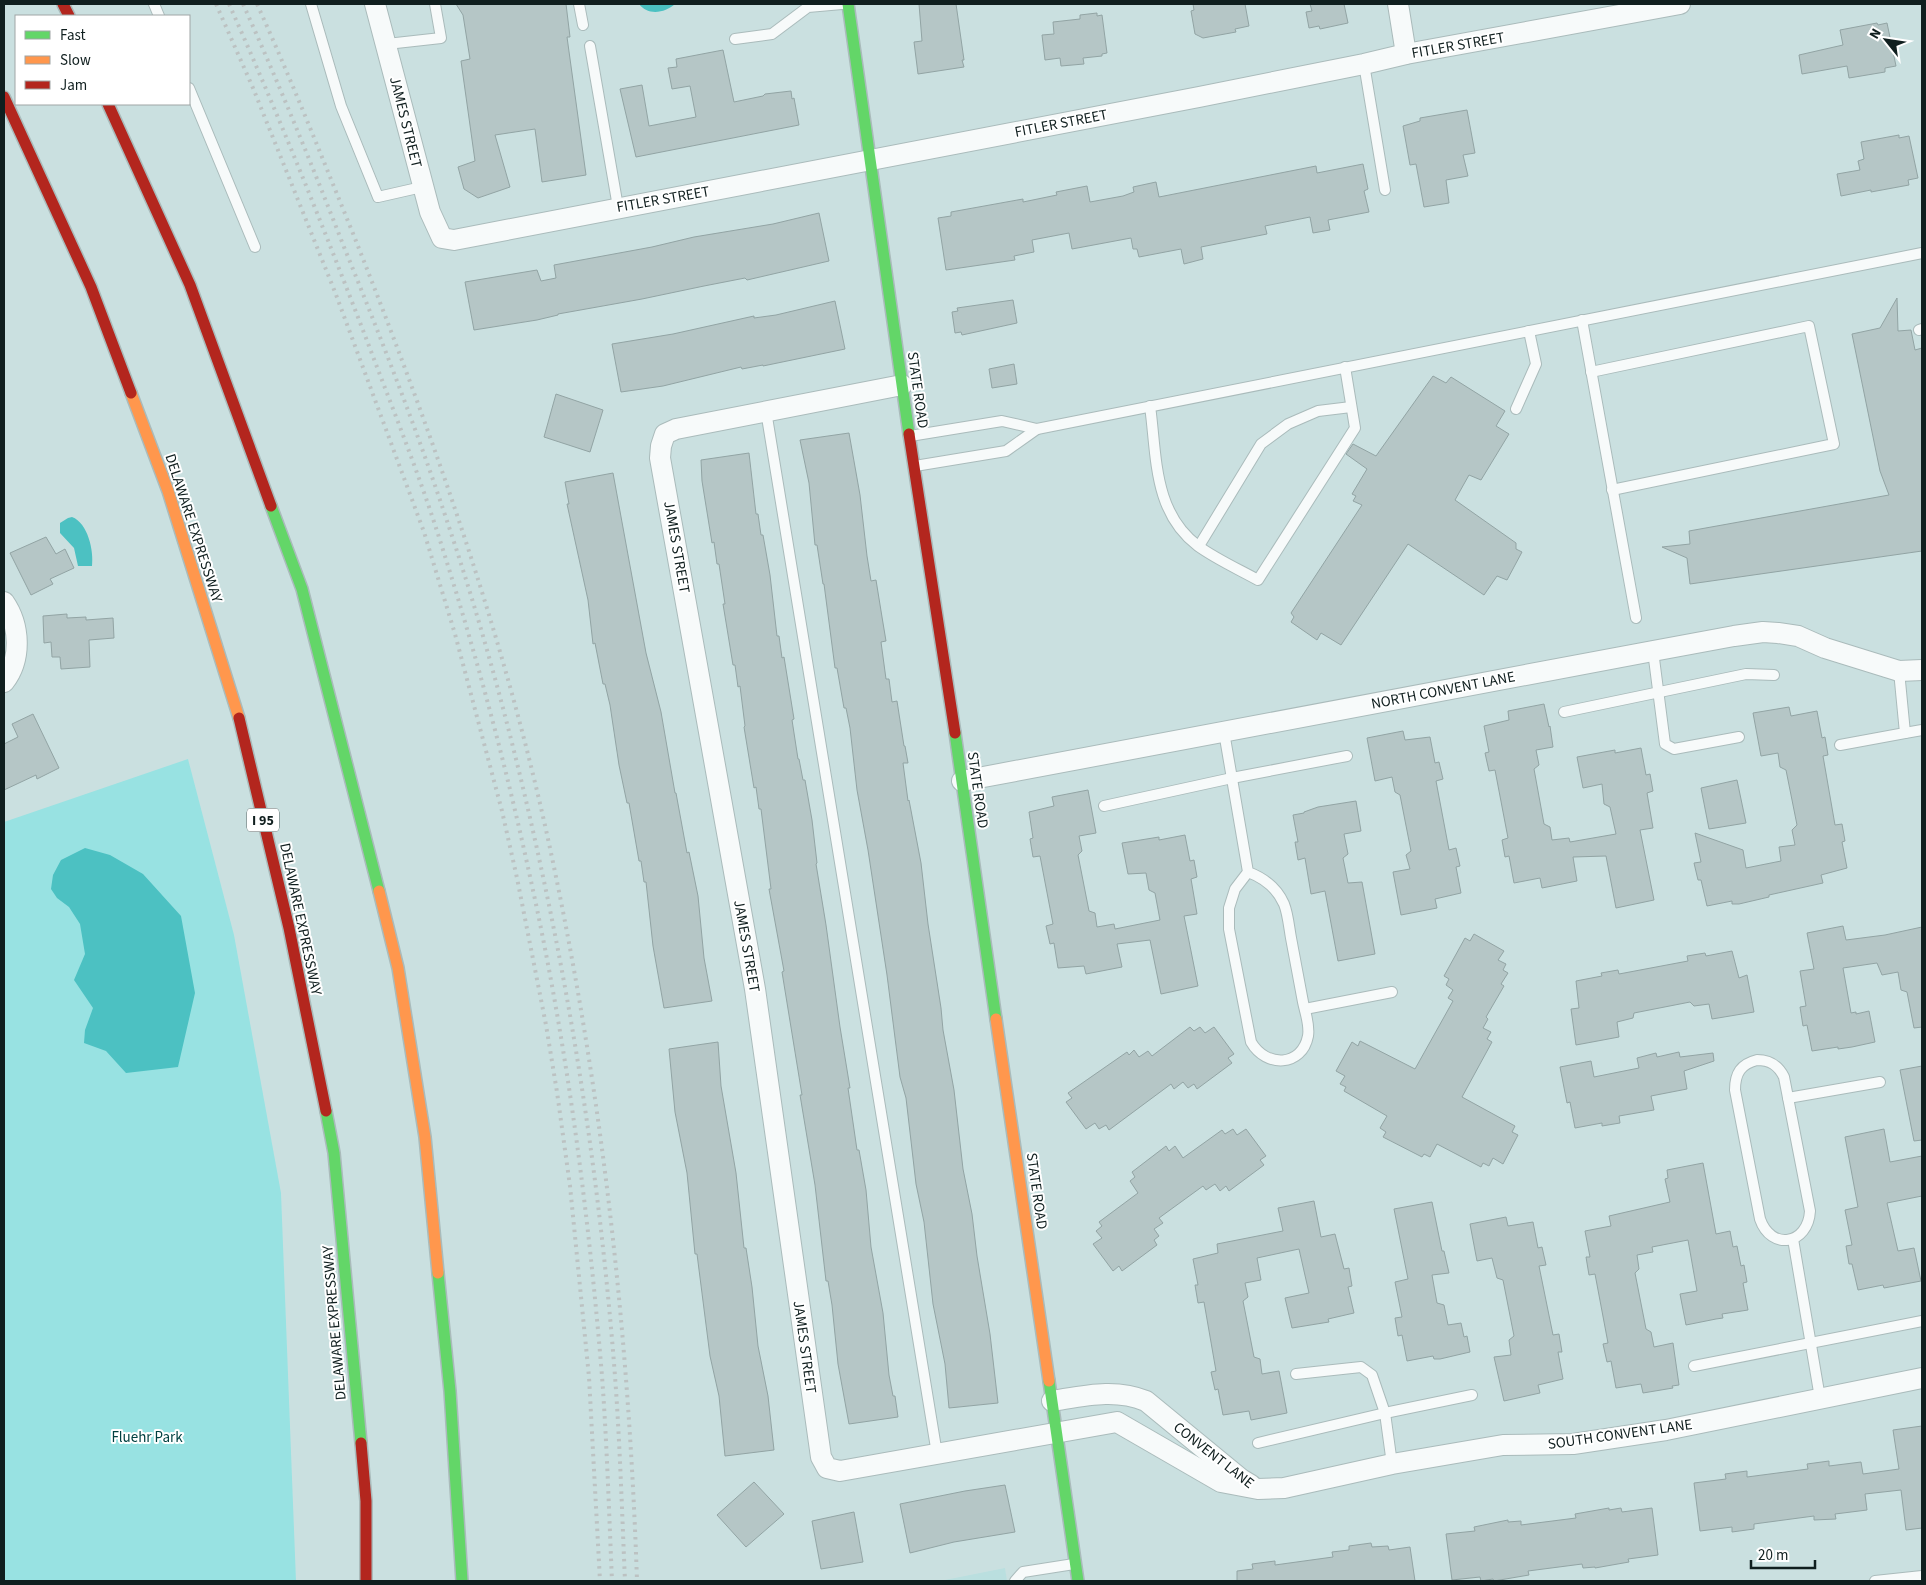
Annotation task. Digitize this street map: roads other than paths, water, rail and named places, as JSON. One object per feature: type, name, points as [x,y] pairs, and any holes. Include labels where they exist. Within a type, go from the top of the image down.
[{"type":"main road","name":"STATE ROAD","points":[[848,4],[909,436],[962,781],[1078,1581]]},
{"type":"main road","name":"DELAWARE EXPRESSWAY","points":[[4,97],[91,287],[125,376],[168,491],[243,732],[290,928],[334,1153],[366,1501],[366,1581]]},
{"type":"main road","points":[[108,105],[190,285],[302,588],[356,795],[393,949],[425,1137],[450,1391],[462,1581]]},
{"type":"street","name":"JAMES STREET","points":[[375,4],[387,44],[422,187],[436,227],[442,238]]},
{"type":"street","points":[[1398,4],[1406,54]]},
{"type":"street","name":"FITLER STREET","points":[[442,238],[454,240],[618,207],[871,161],[1364,64],[1406,54],[1680,4]]},
{"type":"street","name":"JAMES STREET","points":[[902,385],[676,429],[665,434],[660,458],[755,989],[821,1458],[827,1468],[840,1471],[1056,1432]]},
{"type":"street","points":[[4,602],[14,622],[16,651],[13,665],[4,682]]},
{"type":"street","name":"NORTH CONVENT LANE","points":[[962,781],[1744,634],[1763,632],[1798,636],[1899,671],[1922,670]]},
{"type":"street","name":"SOUTH CONVENT LANE","points":[[1258,1489],[1284,1488],[1392,1464],[1502,1445],[1573,1444],[1666,1430],[1922,1378]]},
{"type":"street","name":"CONVENT LANE","points":[[1052,1401],[1109,1393],[1133,1396],[1146,1401],[1241,1479],[1258,1489]]},
{"type":"street","name":"CONVENT LANE","points":[[1056,1432],[1118,1422],[1221,1482],[1258,1489]]},
{"type":"lane","points":[[311,4],[341,106],[378,197],[422,187]]},
{"type":"lane","points":[[387,44],[441,38],[435,4]]},
{"type":"lane","points":[[580,4],[583,26]]},
{"type":"lane","points":[[735,39],[772,34],[808,7],[842,4]]},
{"type":"lane","points":[[590,46],[618,207]]},
{"type":"lane","points":[[1364,64],[1385,190]]},
{"type":"lane","points":[[190,90],[255,247]]},
{"type":"lane","points":[[914,466],[1006,451],[1037,429],[1922,252]]},
{"type":"lane","points":[[1582,320],[1636,618]]},
{"type":"lane","points":[[1591,372],[1809,326],[1834,444],[1612,490]]},
{"type":"lane","points":[[1516,409],[1536,364],[1529,331]]},
{"type":"lane","points":[[1150,406],[1160,484],[1167,508],[1180,530],[1199,546],[1258,580],[1355,428],[1345,367]]},
{"type":"lane","points":[[1199,546],[1261,444],[1295,420],[1318,411],[1351,407]]},
{"type":"lane","points":[[766,411],[937,1454]]},
{"type":"lane","points":[[909,436],[1002,421],[1037,429]]},
{"type":"lane","points":[[1653,651],[1666,744],[1674,749],[1738,737]]},
{"type":"lane","points":[[1899,671],[1906,733]]},
{"type":"lane","points":[[1564,712],[1746,674],[1774,675]]},
{"type":"lane","points":[[1840,745],[1922,730]]},
{"type":"lane","points":[[1224,732],[1248,872],[1235,889],[1229,908],[1229,929],[1251,1042],[1263,1057],[1282,1061],[1299,1053],[1308,1036],[1305,1010],[1284,905],[1274,888],[1259,876],[1248,872]]},
{"type":"lane","points":[[1104,806],[1232,778],[1347,756]]},
{"type":"lane","points":[[1305,1010],[1392,992]]},
{"type":"lane","points":[[1766,1060],[1780,1069],[1784,1077],[1788,1098],[1810,1211],[1807,1228],[1801,1235],[1793,1239],[1784,1240],[1776,1239],[1768,1234],[1763,1227],[1734,1090],[1737,1073],[1742,1066],[1749,1062],[1766,1060]]},
{"type":"lane","points":[[1788,1098],[1880,1082]]},
{"type":"lane","points":[[1793,1239],[1820,1398]]},
{"type":"lane","points":[[1694,1366],[1922,1321]]},
{"type":"lane","points":[[1296,1374],[1361,1367],[1372,1375],[1385,1413],[1392,1464]]},
{"type":"lane","points":[[1258,1443],[1472,1395]]},
{"type":"lane","points":[[1015,1581],[1023,1572],[1075,1564]]},
{"type":"lane","points":[[1875,1581],[1922,1576]]},
{"type":"railway","points":[[216,4],[253,88],[335,292],[424,532],[455,634],[502,811],[546,1025],[570,1186],[589,1377],[600,1581]]},
{"type":"railway","points":[[229,4],[319,217],[421,485],[463,615],[509,786],[529,872],[554,997],[583,1186],[602,1376],[612,1581]]},
{"type":"railway","points":[[243,4],[320,186],[424,454],[475,610],[500,696],[522,784],[567,997],[596,1186],[615,1376],[625,1581]]},
{"type":"railway","points":[[257,4],[352,231],[441,468],[493,628],[537,790],[572,960],[600,1137],[611,1225],[628,1402],[637,1581]]},
{"type":"park label","name":"Fluehr Park","points":[[147,1437]]}]
